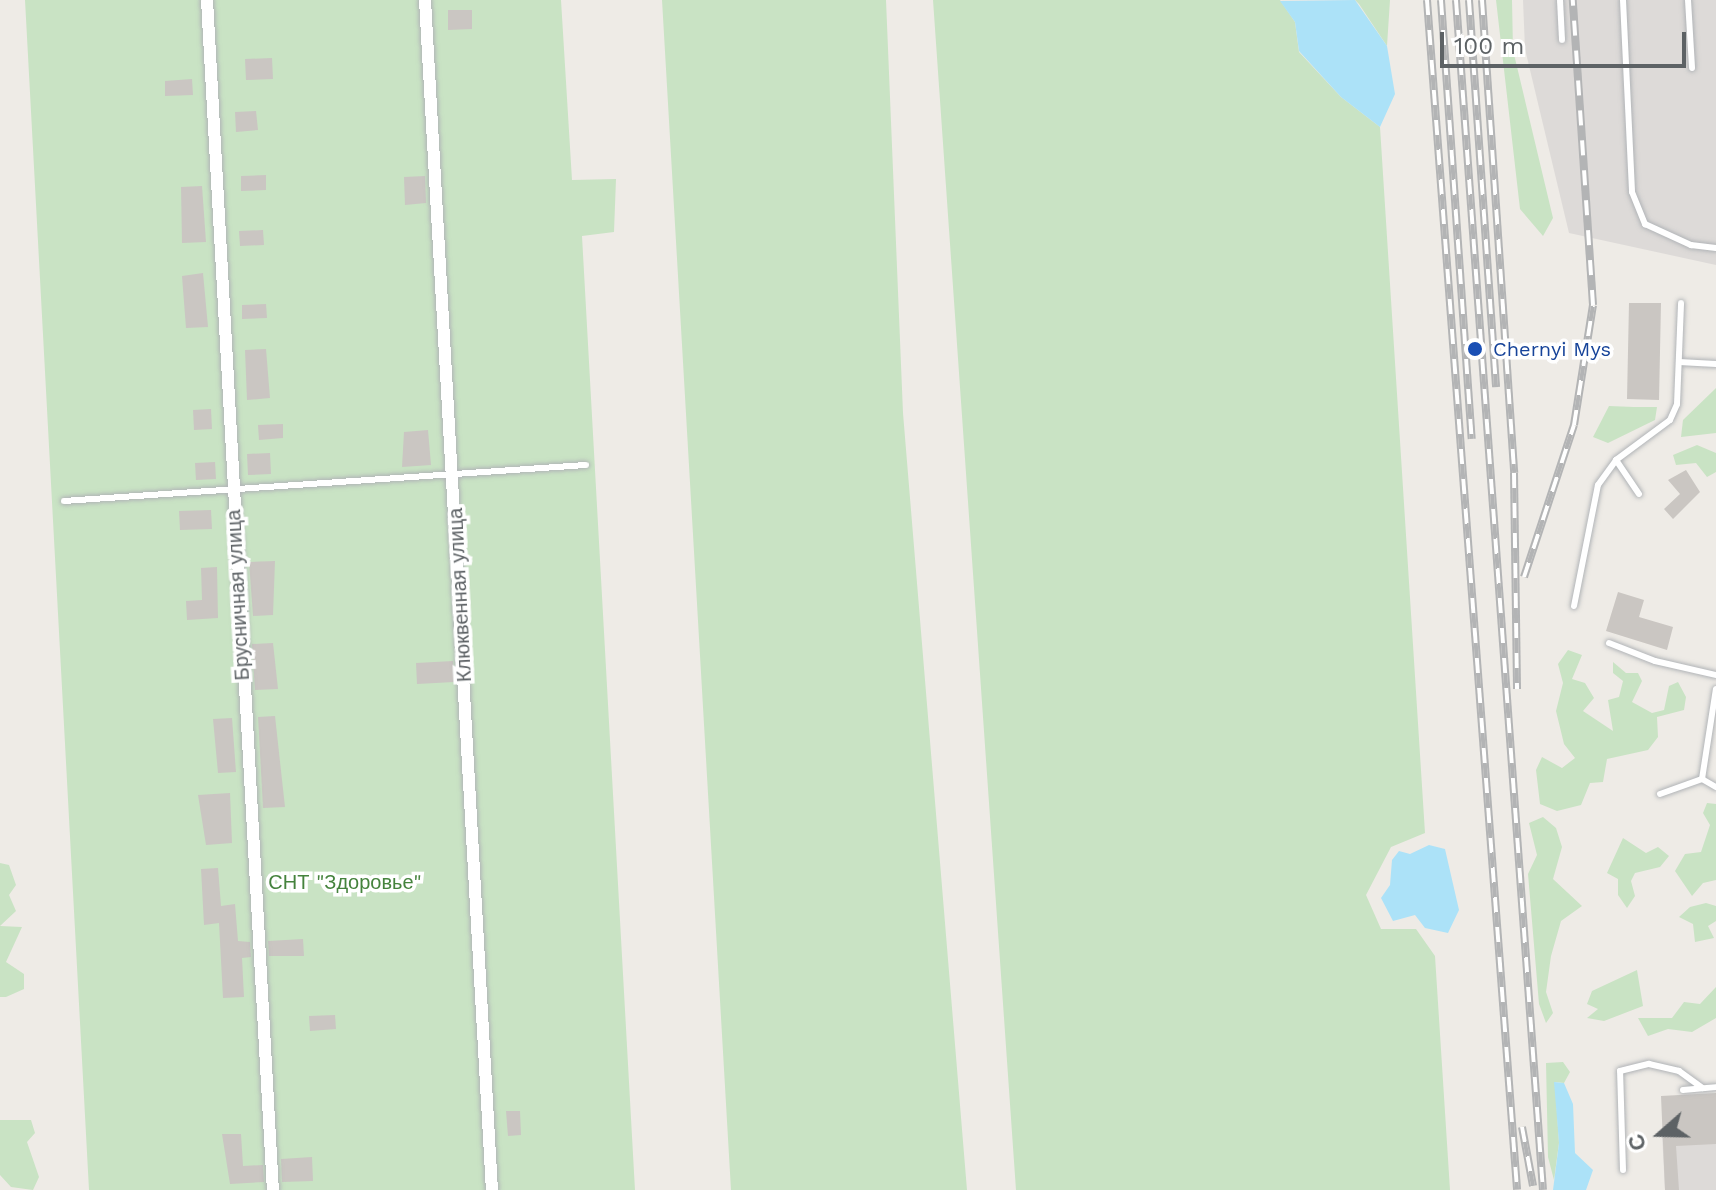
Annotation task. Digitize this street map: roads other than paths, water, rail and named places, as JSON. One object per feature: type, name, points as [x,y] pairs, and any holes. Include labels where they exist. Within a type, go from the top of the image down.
[{"type":"street","name":"Брусничная улица","points":[[207,0],[273,1190]]},
{"type":"street","name":"Клюквенная улица","points":[[425,0],[492,1190]]},
{"type":"lane","points":[[1560,0],[1562,40]]},
{"type":"lane","points":[[1623,0],[1632,192],[1645,224],[1691,245],[1716,248]]},
{"type":"lane","points":[[1688,0],[1692,68]]},
{"type":"lane","points":[[1574,606],[1598,485],[1616,460],[1670,420],[1677,404],[1681,303]]},
{"type":"lane","points":[[1679,362],[1716,364]]},
{"type":"lane","points":[[1616,460],[1639,494]]},
{"type":"lane","points":[[64,501],[232,493],[586,465]]},
{"type":"lane","points":[[1609,643],[1655,661],[1716,675]]},
{"type":"lane","points":[[1702,779],[1716,689]]},
{"type":"lane","points":[[1660,794],[1702,779],[1716,787]]},
{"type":"lane","points":[[1623,1170],[1620,1071],[1649,1064],[1679,1071],[1702,1088]]},
{"type":"lane","points":[[1683,1090],[1716,1087]]},
{"type":"water","points":[[1355,0],[1387,46],[1395,94],[1380,127],[1341,97],[1299,51],[1295,22],[1280,1]]},
{"type":"water","points":[[1429,845],[1445,849],[1459,910],[1448,933],[1425,928],[1415,915],[1393,921],[1381,898],[1390,885],[1392,860],[1399,851],[1410,854]]},
{"type":"water","points":[[1554,1082],[1564,1083],[1573,1104],[1575,1153],[1593,1170],[1586,1190],[1553,1190],[1559,1143]]},
{"type":"railway","points":[[1427,0],[1517,1190]]},
{"type":"railway","points":[[1441,0],[1472,439]]},
{"type":"railway","points":[[1456,0],[1543,1190]]},
{"type":"railway","points":[[1469,0],[1496,387]]},
{"type":"railway","points":[[1482,0],[1514,473],[1517,689]]},
{"type":"railway","points":[[1524,577],[1574,425],[1593,305],[1573,0]]},
{"type":"railway","points":[[1522,1127],[1533,1186]]},
{"type":"place","name":"Chernyi Mys","points":[[1475,349]]},
{"type":"park label","name":"СНТ \"Здоровье\"","points":[[345,882]]}]
